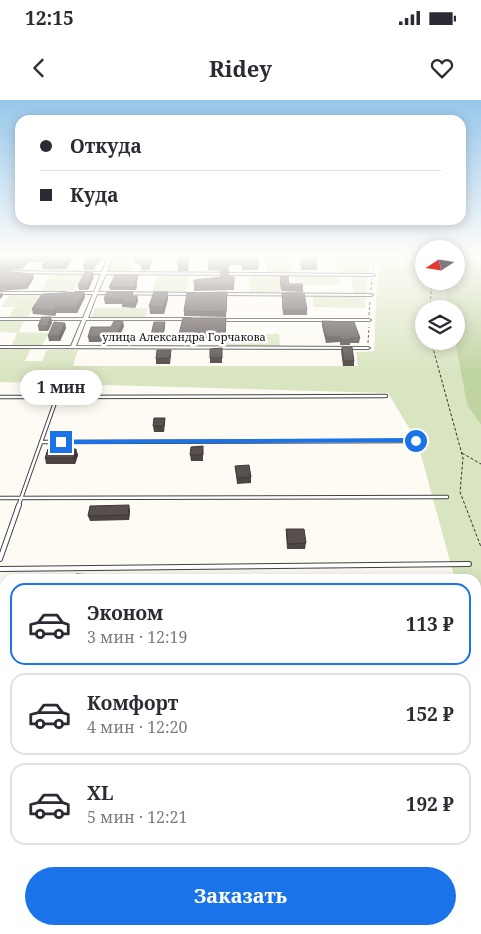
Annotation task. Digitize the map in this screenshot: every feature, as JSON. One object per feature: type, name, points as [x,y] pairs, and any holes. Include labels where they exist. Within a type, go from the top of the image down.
[{"type":"street","points":[[73,347],[94,295]]},
{"type":"street","points":[[358,295],[371,295]]},
{"type":"street","points":[[0,319],[192,319]]},
{"type":"street","points":[[212,320],[369,320]]},
{"type":"street","name":"улица Александра Горчакова","points":[[0,347],[368,348]]},
{"type":"lane","points":[[0,397],[386,396]]},
{"type":"lane","points":[[0,559],[57,397]]},
{"type":"lane","points":[[41,442],[416,441]]},
{"type":"lane","points":[[0,498],[447,496]]},
{"type":"lane","points":[[0,569],[469,564]]},
{"type":"path","points":[[368,348],[371,295]]},
{"type":"path","points":[[434,350],[462,452],[460,492],[481,547]]},
{"type":"path","points":[[462,452],[481,464]]},
{"type":"green space","points":[[9,295],[40,295],[28,317],[9,317],[14,307],[1,307]]},
{"type":"green space","points":[[376,295],[446,295],[447,300],[415,300],[415,350],[457,350],[467,405],[481,425],[481,574],[454,574],[419,448],[414,436],[388,393],[0,382],[0,349],[31,349],[25,361],[42,361],[47,350],[78,350],[73,366],[358,366],[356,352],[374,351]]},
{"type":"green space","points":[[446,295],[481,295],[481,425],[467,405],[457,350],[465,350],[465,300],[447,300]]},
{"type":"green space","points":[[313,296],[366,296],[365,308],[313,307]]},
{"type":"green space","points":[[95,308],[148,308],[145,318],[91,317]]},
{"type":"green space","points":[[0,321],[24,321],[19,332],[49,333],[42,345],[12,345],[17,333],[0,332]]},
{"type":"green space","points":[[227,334],[279,334],[280,346],[226,347]]},
{"type":"building","points":[[41,295],[83,295],[76,308],[55,308],[54,311],[32,309]]},
{"type":"building","points":[[106,295],[137,296],[135,303],[121,302],[123,299],[104,299]]},
{"type":"building","points":[[153,295],[167,295],[163,307],[149,306]]},
{"type":"building","points":[[187,295],[227,295],[226,312],[184,311]]},
{"type":"building","points":[[282,295],[304,295],[307,310],[283,310]]},
{"type":"building","points":[[42,317],[51,317],[47,326],[38,326]]},
{"type":"building","points":[[183,318],[226,318],[225,336],[179,334]]},
{"type":"building","points":[[114,321],[123,321],[116,337],[88,337],[91,327],[111,327]]},
{"type":"building","points":[[322,321],[354,322],[360,338],[341,340],[340,337],[326,337]]},
{"type":"building","points":[[54,322],[65,323],[59,336],[48,336]]},
{"type":"building","points":[[154,322],[165,322],[162,336],[151,335]]},
{"type":"building","points":[[342,347],[352,347],[354,361],[344,361]]},
{"type":"building","points":[[222,348],[222,358],[210,358],[210,349]]},
{"type":"building","points":[[157,350],[171,350],[170,358],[156,359]]},
{"type":"building","points":[[154,418],[165,418],[164,426],[153,426]]},
{"type":"building","points":[[203,446],[203,455],[190,455],[191,447]]},
{"type":"building","points":[[48,449],[76,449],[73,458],[45,458]]},
{"type":"building","points":[[249,465],[251,477],[237,478],[235,466]]},
{"type":"building","points":[[129,505],[128,515],[88,516],[90,506]]},
{"type":"building","points":[[286,529],[304,529],[306,543],[288,544]]},
{"type":"route","points":[[61,442],[416,441]]}]
